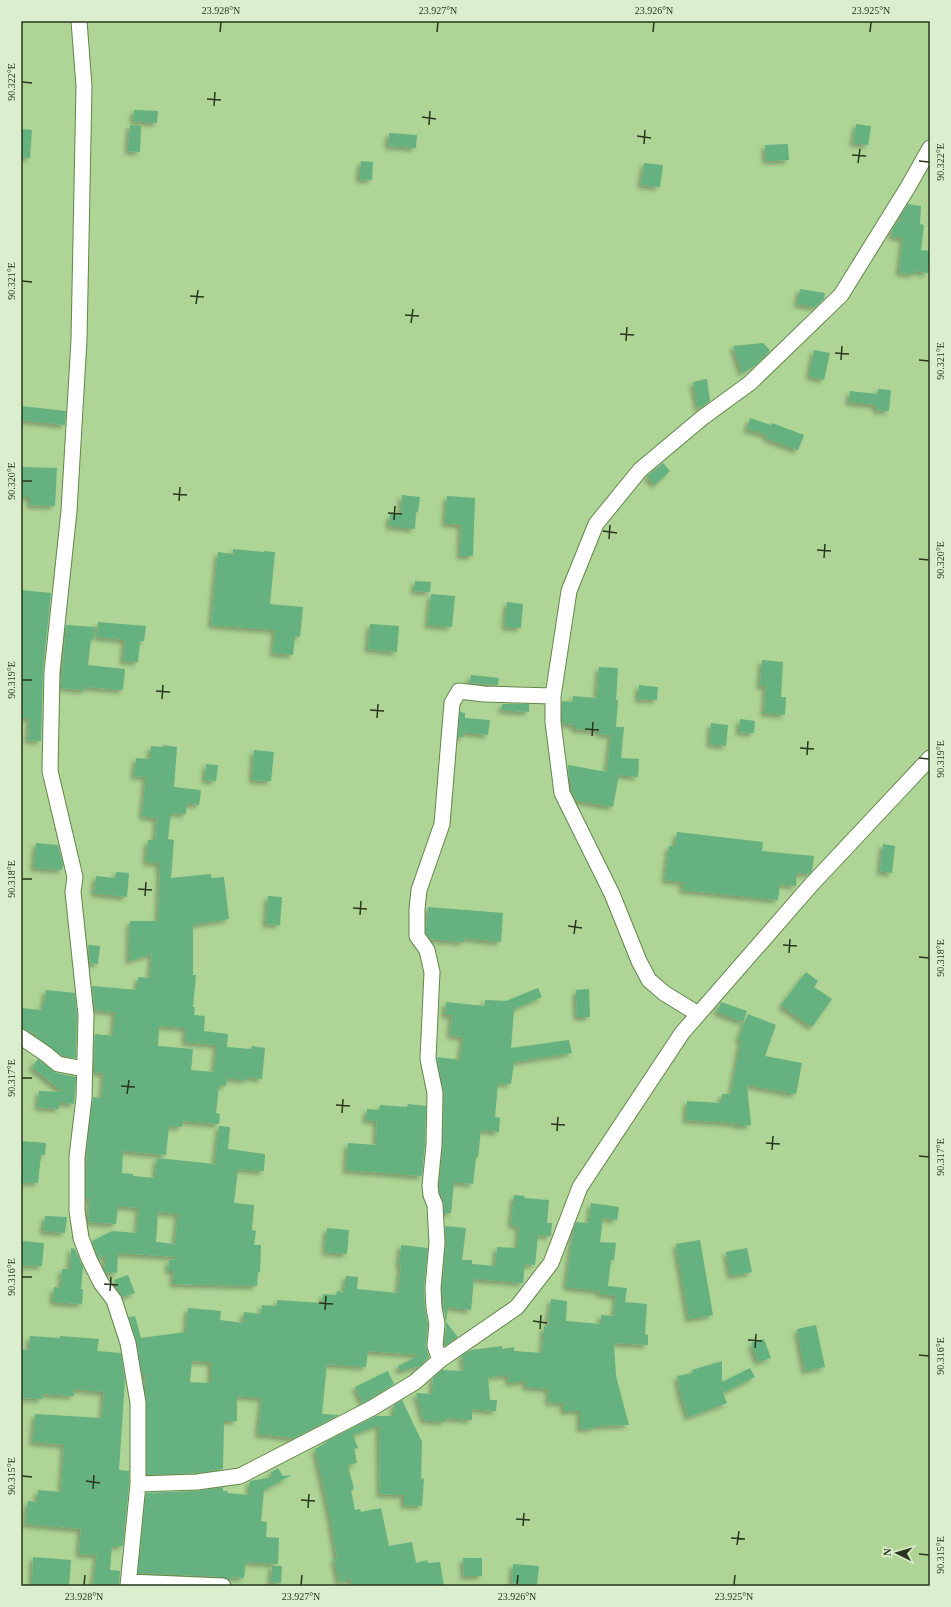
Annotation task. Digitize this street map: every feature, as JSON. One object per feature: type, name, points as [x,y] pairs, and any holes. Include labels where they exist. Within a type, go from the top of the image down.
[{"type":"street","points":[[79,21],[84,86],[79,340],[69,512],[52,672],[50,771],[75,877],[73,892],[86,1015],[84,1098],[77,1157],[77,1211],[80,1238],[101,1283],[114,1300],[128,1343],[138,1403],[138,1484],[129,1584],[223,1586]]},
{"type":"street","points":[[698,1014],[664,993],[649,980],[639,961],[612,894],[562,793],[553,722],[553,696],[569,591],[596,524],[640,470],[702,418],[750,383],[841,295],[908,187],[930,148]]},
{"type":"street","points":[[440,1360],[435,1346],[437,1324],[434,1308],[433,1288],[437,1243],[435,1206],[431,1195],[430,1186],[434,1145],[435,1093],[428,1059],[432,972],[427,950],[417,936],[419,890],[442,824],[452,703],[459,691],[484,694],[553,696]]},
{"type":"street","points":[[138,1484],[197,1482],[240,1476],[372,1408],[415,1382],[440,1360],[517,1307],[551,1263],[580,1186],[682,1033],[811,885],[930,758]]},
{"type":"street","points":[[21,1037],[58,1064],[84,1069]]},
{"type":"building","points":[[134,110],[158,111],[157,123],[133,121]]},
{"type":"building","points":[[856,124],[871,126],[868,145],[853,143]]},
{"type":"building","points":[[130,125],[141,126],[140,152],[128,151]]},
{"type":"building","points":[[21,129],[32,130],[30,158],[21,157]]},
{"type":"building","points":[[389,133],[417,135],[416,148],[388,146]]},
{"type":"building","points":[[788,144],[789,160],[766,161],[765,145]]},
{"type":"building","points":[[361,161],[373,162],[372,180],[359,179]]},
{"type":"building","points":[[644,163],[663,165],[660,187],[641,185]]},
{"type":"building","points":[[908,204],[921,206],[920,224],[924,225],[921,250],[930,251],[928,273],[914,271],[914,274],[899,273],[903,238],[892,237],[893,228],[897,222],[900,222],[900,216]]},
{"type":"building","points":[[800,289],[825,293],[824,299],[815,307],[797,304]]},
{"type":"building","points":[[763,343],[770,350],[768,353],[756,365],[742,373],[733,346]]},
{"type":"building","points":[[814,350],[830,353],[824,380],[809,376]]},
{"type":"building","points":[[707,379],[710,401],[698,408],[693,382]]},
{"type":"building","points":[[878,389],[891,390],[889,411],[876,410],[876,405],[849,402],[850,391],[877,394]]},
{"type":"building","points":[[21,406],[66,411],[65,425],[21,420]]},
{"type":"building","points":[[750,418],[771,425],[772,423],[804,435],[798,450],[766,438],[767,435],[747,429]]},
{"type":"building","points":[[663,463],[670,471],[655,485],[647,476]]},
{"type":"building","points":[[21,467],[57,468],[55,506],[30,505],[30,497],[21,497]]},
{"type":"building","points":[[402,495],[420,497],[418,512],[416,512],[415,529],[389,526],[390,514],[401,515]]},
{"type":"building","points":[[447,496],[475,498],[473,556],[460,556],[461,525],[445,523]]},
{"type":"building","points":[[233,549],[275,552],[270,604],[303,607],[300,637],[295,636],[293,655],[273,653],[275,630],[211,625],[218,552],[233,554]]},
{"type":"building","points":[[415,581],[431,582],[430,592],[414,591]]},
{"type":"building","points":[[21,590],[51,593],[43,671],[41,741],[28,740],[30,718],[22,718]]},
{"type":"building","points":[[431,594],[455,596],[452,627],[428,625]]},
{"type":"building","points":[[507,602],[523,604],[521,628],[505,627]]},
{"type":"building","points":[[98,622],[146,626],[144,641],[140,641],[138,662],[123,661],[125,640],[97,637]]},
{"type":"building","points":[[370,624],[399,626],[397,652],[368,649]]},
{"type":"building","points":[[66,625],[95,627],[94,640],[91,639],[88,665],[125,669],[123,690],[86,687],[85,690],[61,688]]},
{"type":"building","points":[[762,660],[783,662],[781,697],[786,697],[785,715],[764,713],[766,686],[760,686]]},
{"type":"building","points":[[599,667],[618,668],[616,727],[624,727],[621,758],[639,759],[638,777],[619,775],[613,807],[575,800],[571,790],[571,779],[569,778],[568,765],[607,772],[611,735],[599,734],[599,731],[575,729],[575,725],[562,723],[562,701],[573,702],[573,696],[597,698]]},
{"type":"building","points":[[471,675],[499,678],[498,685],[470,683]]},
{"type":"building","points":[[639,685],[658,687],[657,700],[638,699]]},
{"type":"building","points":[[502,704],[529,704],[529,712],[501,710]]},
{"type":"building","points":[[460,712],[465,713],[465,718],[490,720],[488,735],[463,732],[463,737],[458,737]]},
{"type":"building","points":[[740,719],[755,721],[754,733],[739,732]]},
{"type":"building","points":[[711,723],[728,725],[726,746],[710,744]]},
{"type":"building","points":[[163,745],[177,747],[174,787],[201,790],[199,805],[187,803],[186,814],[171,813],[168,839],[174,840],[171,878],[211,874],[211,878],[224,877],[229,919],[193,925],[193,975],[196,975],[193,1007],[195,1007],[194,1015],[205,1016],[204,1031],[228,1034],[227,1047],[251,1049],[252,1046],[265,1048],[262,1079],[247,1077],[247,1080],[227,1078],[226,1086],[219,1085],[216,1113],[220,1114],[219,1124],[182,1121],[182,1127],[169,1126],[166,1155],[123,1151],[122,1173],[133,1174],[133,1176],[155,1178],[157,1158],[215,1164],[219,1126],[230,1127],[228,1149],[265,1154],[264,1171],[238,1169],[234,1203],[254,1205],[252,1230],[256,1231],[254,1245],[261,1245],[260,1272],[258,1272],[257,1286],[173,1284],[174,1271],[168,1271],[169,1261],[179,1257],[118,1253],[117,1273],[106,1272],[104,1270],[106,1255],[99,1258],[92,1241],[112,1231],[137,1233],[139,1208],[118,1206],[116,1224],[88,1222],[90,1199],[86,1198],[87,1148],[93,1097],[102,1098],[104,1073],[94,1072],[95,1034],[113,1036],[115,1012],[95,1010],[92,986],[137,990],[138,977],[150,978],[152,954],[129,961],[130,921],[158,921],[159,863],[146,862],[148,840],[155,840],[157,818],[142,816],[146,777],[134,776],[136,758],[150,759],[151,746],[163,747]],"holes":[[[159,1026],[186,1028],[185,1042],[217,1045],[214,1072],[191,1070],[193,1049],[158,1046]],[[158,1212],[178,1214],[175,1244],[156,1242]]]},
{"type":"building","points":[[254,750],[274,752],[271,781],[252,780]]},
{"type":"building","points":[[206,764],[218,765],[216,781],[205,780]]},
{"type":"building","points":[[677,832],[763,842],[762,851],[814,856],[812,871],[809,874],[797,873],[796,886],[780,884],[778,900],[682,890],[683,882],[665,880],[669,846],[675,846]]},
{"type":"building","points":[[36,843],[58,845],[63,864],[62,870],[34,868]]},
{"type":"building","points":[[883,844],[895,846],[892,873],[880,871]]},
{"type":"building","points":[[116,872],[129,873],[127,897],[94,893],[96,876],[115,878]]},
{"type":"building","points":[[268,896],[282,897],[280,925],[266,924]]},
{"type":"building","points":[[428,907],[503,913],[501,942],[464,938],[464,942],[430,939],[426,933]]},
{"type":"building","points":[[88,945],[100,946],[98,964],[90,963]]},
{"type":"building","points":[[806,972],[818,981],[814,987],[832,999],[812,1027],[781,1005]]},
{"type":"building","points":[[538,988],[542,997],[514,1009],[511,1048],[569,1040],[572,1053],[514,1062],[511,1084],[498,1083],[495,1117],[500,1118],[499,1132],[481,1130],[473,1184],[454,1182],[451,1213],[444,1213],[444,1204],[439,1186],[443,1145],[444,1093],[437,1057],[460,1060],[463,1037],[450,1035],[452,1015],[445,1015],[446,1002],[485,1006],[485,1000],[506,1001]]},
{"type":"building","points":[[589,989],[590,1017],[577,1017],[576,990]]},
{"type":"building","points":[[46,990],[75,993],[77,1015],[76,1058],[62,1056],[35,1036],[36,1033],[21,1028],[21,1008],[42,1010]]},
{"type":"building","points":[[721,1002],[747,1011],[743,1022],[717,1012]]},
{"type":"building","points":[[748,1014],[776,1025],[765,1056],[802,1063],[796,1094],[747,1085],[751,1125],[740,1126],[740,1124],[686,1120],[687,1101],[721,1103],[722,1094],[731,1094],[741,1040],[738,1039]]},
{"type":"building","points":[[38,1059],[56,1073],[76,1077],[74,1104],[60,1102],[59,1109],[38,1107],[39,1091],[63,1092],[32,1067]]},
{"type":"building","points":[[408,1104],[426,1106],[422,1176],[346,1170],[348,1143],[376,1145],[377,1121],[366,1120],[367,1109],[379,1110],[380,1105],[407,1107]]},
{"type":"building","points":[[21,1141],[46,1143],[45,1155],[41,1155],[38,1183],[21,1182],[23,1153],[21,1152]]},
{"type":"building","points":[[514,1195],[525,1196],[524,1198],[549,1200],[547,1223],[552,1223],[551,1236],[538,1235],[535,1265],[525,1264],[523,1283],[474,1279],[471,1310],[448,1307],[446,1322],[458,1337],[445,1346],[446,1325],[442,1288],[446,1244],[445,1226],[466,1228],[462,1260],[472,1260],[472,1264],[495,1266],[497,1247],[517,1248],[519,1226],[511,1225]]},
{"type":"building","points":[[591,1203],[619,1207],[617,1220],[603,1218],[600,1242],[616,1243],[614,1260],[611,1260],[608,1286],[627,1288],[625,1302],[647,1304],[645,1334],[648,1335],[648,1345],[614,1343],[616,1376],[629,1425],[594,1426],[594,1428],[580,1429],[580,1411],[563,1411],[564,1403],[548,1402],[549,1389],[526,1387],[526,1381],[509,1383],[508,1375],[488,1377],[490,1400],[497,1400],[496,1411],[472,1409],[472,1420],[445,1418],[445,1422],[424,1420],[416,1393],[432,1394],[433,1378],[442,1370],[464,1371],[462,1355],[471,1350],[502,1346],[502,1349],[514,1347],[514,1351],[542,1353],[544,1326],[548,1327],[551,1299],[567,1301],[566,1321],[601,1324],[601,1315],[614,1316],[616,1296],[599,1294],[600,1291],[566,1287],[574,1227],[576,1222],[589,1223]]},
{"type":"building","points":[[45,1216],[67,1217],[65,1233],[43,1231]]},
{"type":"building","points":[[327,1228],[349,1230],[347,1254],[325,1252]]},
{"type":"building","points":[[700,1240],[713,1315],[689,1319],[676,1244]]},
{"type":"building","points":[[22,1241],[44,1243],[42,1266],[21,1265]]},
{"type":"building","points":[[401,1245],[428,1248],[424,1288],[425,1309],[428,1324],[426,1346],[429,1357],[420,1366],[400,1371],[398,1366],[420,1355],[368,1351],[366,1367],[327,1364],[322,1414],[339,1415],[294,1438],[258,1434],[262,1398],[237,1396],[237,1421],[224,1421],[223,1469],[196,1473],[147,1475],[146,1375],[142,1375],[137,1342],[129,1317],[135,1316],[141,1338],[186,1332],[188,1308],[221,1311],[220,1320],[243,1323],[244,1312],[261,1314],[262,1305],[277,1306],[277,1300],[322,1303],[323,1294],[336,1295],[337,1291],[344,1292],[346,1276],[358,1277],[357,1289],[398,1293],[401,1265],[399,1265]],"holes":[[[192,1361],[211,1362],[211,1383],[190,1382]]]},
{"type":"building","points":[[71,1248],[75,1249],[83,1267],[81,1289],[83,1289],[82,1304],[53,1302],[54,1287],[61,1288],[62,1269],[70,1269]]},
{"type":"building","points":[[747,1248],[752,1272],[731,1276],[726,1252]]},
{"type":"building","points":[[128,1275],[135,1293],[123,1297],[114,1280]]},
{"type":"building","points":[[816,1325],[825,1367],[805,1371],[797,1329]]},
{"type":"building","points":[[30,1336],[60,1338],[60,1336],[99,1339],[97,1351],[121,1353],[125,1379],[119,1470],[129,1471],[129,1484],[123,1546],[112,1546],[110,1570],[120,1571],[119,1586],[93,1586],[97,1555],[79,1554],[81,1529],[26,1524],[28,1501],[37,1502],[38,1490],[61,1492],[64,1445],[33,1442],[35,1414],[102,1418],[104,1392],[74,1389],[74,1396],[42,1394],[42,1399],[21,1398],[21,1349],[29,1350]]},
{"type":"building","points":[[764,1339],[771,1358],[758,1362],[751,1343]]},
{"type":"building","points":[[722,1361],[722,1382],[750,1368],[755,1377],[723,1393],[727,1403],[688,1417],[677,1376],[693,1373],[692,1370]]},
{"type":"building","points":[[388,1371],[394,1384],[363,1403],[355,1387]]},
{"type":"building","points":[[402,1400],[422,1442],[421,1478],[424,1479],[422,1506],[404,1505],[404,1495],[380,1494],[379,1425],[353,1435],[358,1448],[354,1449],[357,1463],[348,1465],[354,1489],[351,1490],[355,1510],[360,1509],[361,1512],[381,1508],[389,1546],[412,1542],[416,1563],[427,1560],[428,1563],[440,1562],[444,1586],[352,1586],[351,1579],[339,1582],[334,1558],[337,1558],[330,1515],[315,1449],[327,1442],[325,1442],[376,1416],[394,1416],[394,1405]]},
{"type":"building","points":[[278,1468],[283,1476],[292,1475],[264,1490],[261,1521],[267,1522],[266,1537],[279,1538],[278,1564],[246,1562],[244,1578],[231,1577],[230,1581],[223,1577],[138,1573],[146,1493],[197,1491],[223,1487],[223,1491],[228,1491],[227,1493],[249,1495],[250,1481],[272,1477],[270,1473]]},
{"type":"building","points":[[33,1557],[71,1560],[69,1586],[32,1586]]},
{"type":"building","points":[[463,1558],[482,1558],[482,1576],[464,1576]]},
{"type":"building","points":[[513,1564],[539,1566],[537,1585],[512,1583]]},
{"type":"building","points":[[272,1566],[282,1566],[281,1583],[271,1582]]}]
